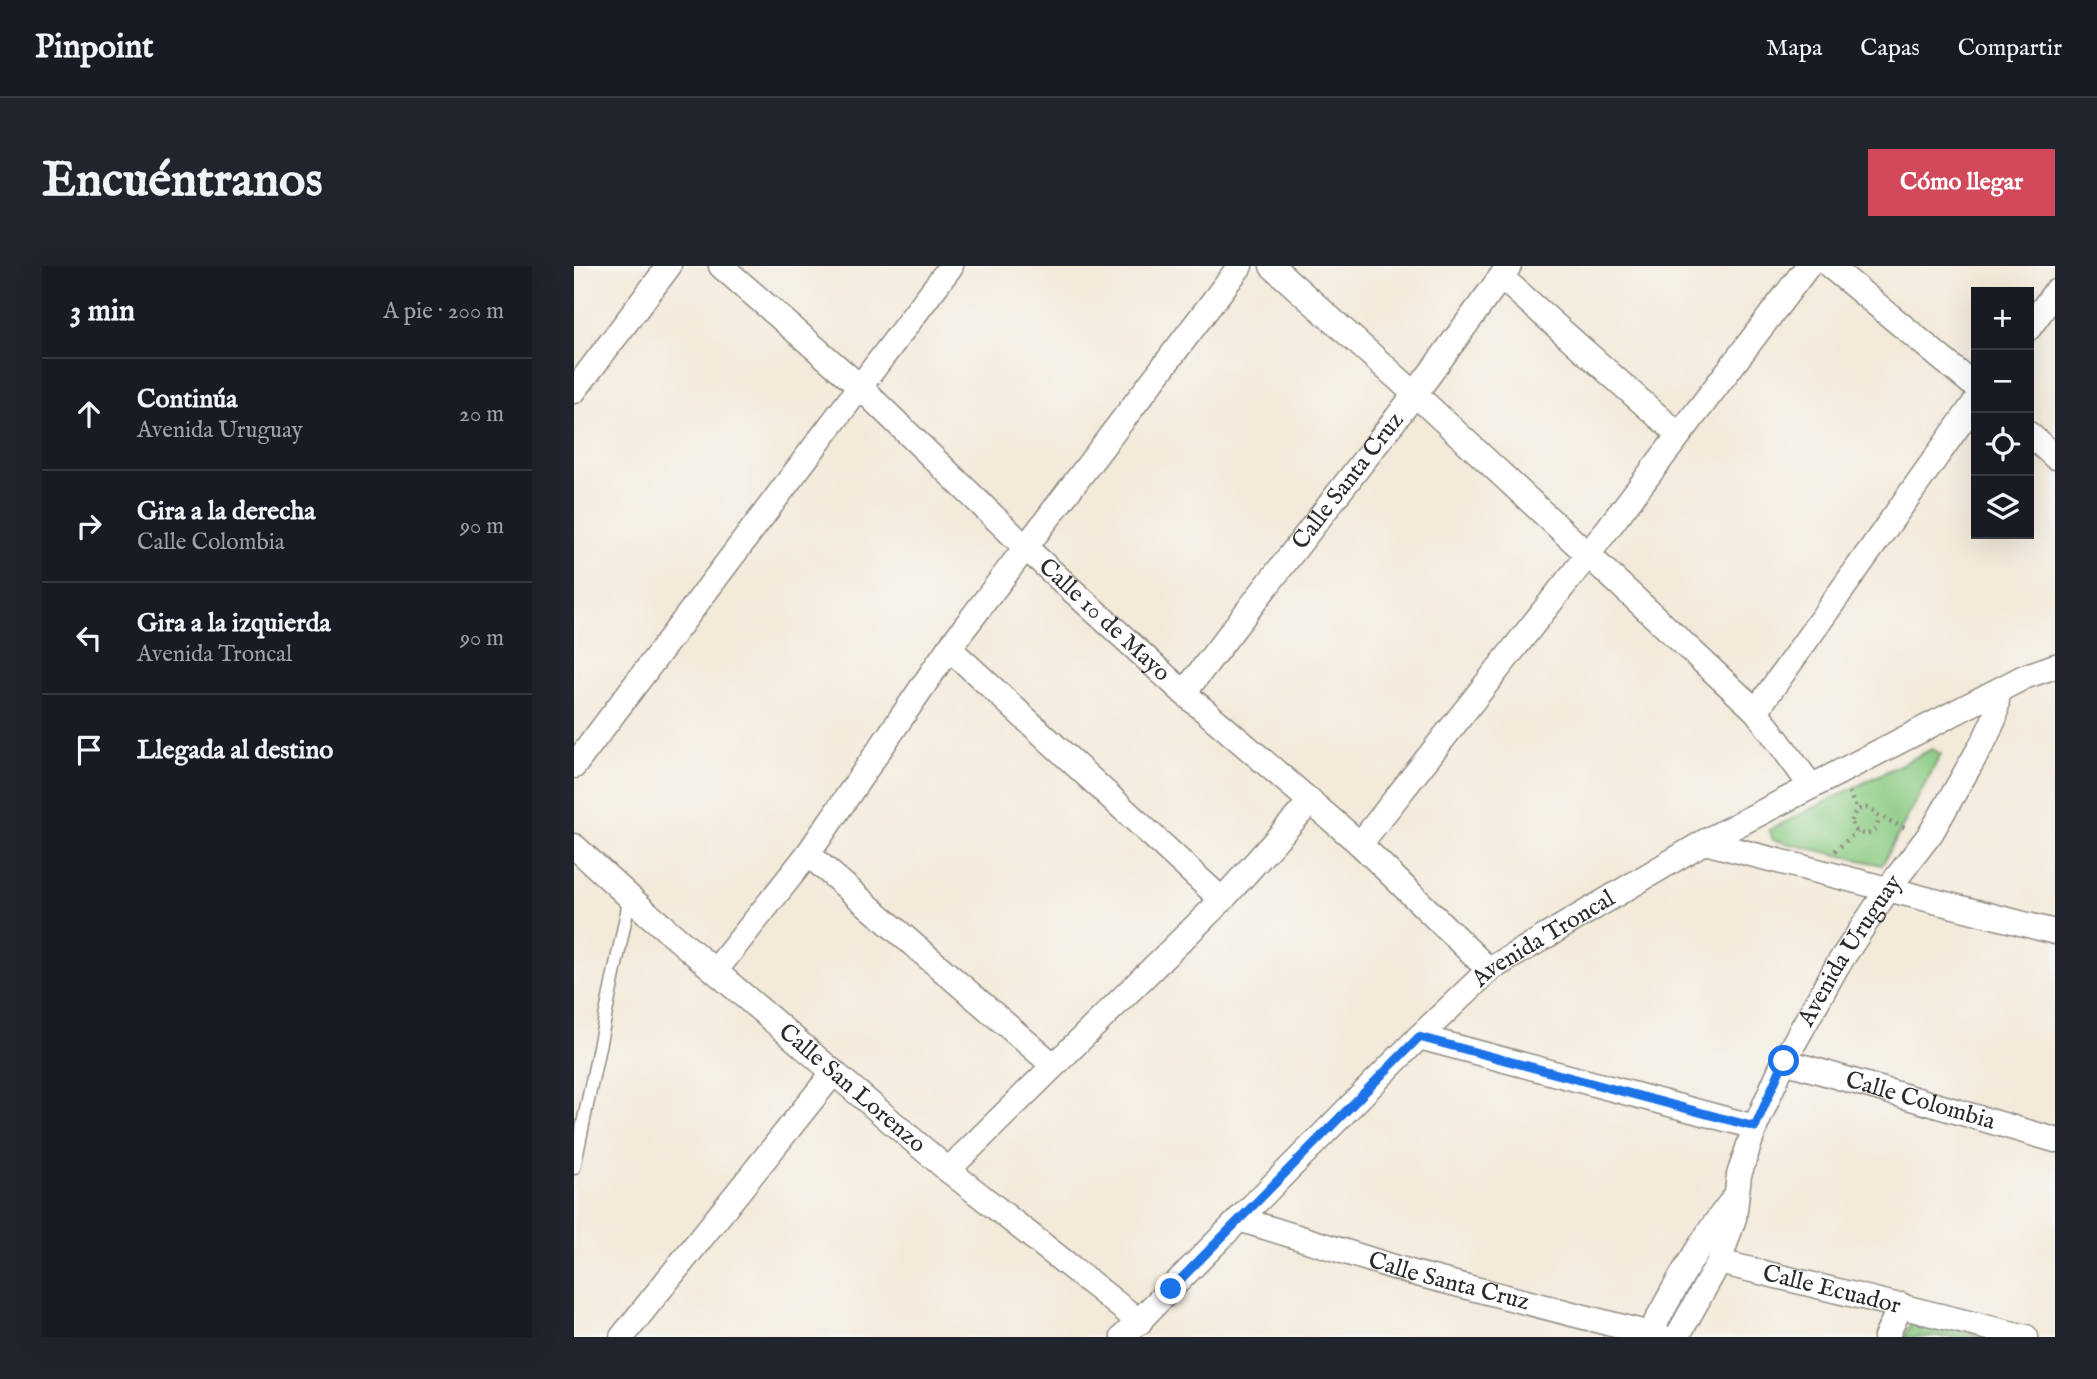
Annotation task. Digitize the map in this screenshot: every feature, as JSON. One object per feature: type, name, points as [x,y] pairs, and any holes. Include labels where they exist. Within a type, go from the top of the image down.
[{"type":"street","points":[[574,391],[669,266]]},
{"type":"street","name":"Calle 10 de Mayo","points":[[721,266],[860,387],[1025,547],[1184,693],[1360,844],[1489,970]]},
{"type":"street","points":[[574,766],[951,266]]},
{"type":"street","points":[[716,970],[808,854],[949,648],[1240,266]]},
{"type":"street","points":[[1272,266],[1415,394],[1756,711],[1811,786]]},
{"type":"street","points":[[1360,844],[1587,556],[1808,266]]},
{"type":"street","points":[[1830,266],[1971,383]]},
{"type":"street","points":[[1505,271],[1679,435]]},
{"type":"street","name":"Calle Santa Cruz","points":[[1184,693],[1415,394],[1505,271]]},
{"type":"street","points":[[2034,321],[2055,292]]},
{"type":"street","points":[[1756,711],[1971,408]]},
{"type":"street","points":[[2034,438],[2055,457]]},
{"type":"street","points":[[949,648],[1222,900]]},
{"type":"street","name":"Avenida Troncal","points":[[1132,1329],[1419,1037],[1489,970],[1704,842],[2024,677],[2055,666]]},
{"type":"street","points":[[2024,677],[2055,685]]},
{"type":"street","name":"Avenida Uruguay","points":[[1677,1337],[1719,1262],[1734,1218],[1739,1175],[1755,1127],[1784,1061],[1837,966],[1926,838],[1991,729],[1998,704],[1998,691]]},
{"type":"street","points":[[948,1170],[1222,900],[1311,801]]},
{"type":"street","points":[[1704,842],[2055,932]]},
{"type":"street","name":"Calle San Lorenzo","points":[[574,846],[1132,1329]]},
{"type":"street","points":[[808,854],[1053,1065]]},
{"type":"street","points":[[1419,1037],[1755,1127]]},
{"type":"street","name":"Calle Colombia","points":[[1784,1061],[2055,1140]]},
{"type":"street","points":[[622,1337],[834,1072]]},
{"type":"street","points":[[1653,1336],[1690,1261],[1737,1194]]},
{"type":"street","name":"Calle Santa Cruz","points":[[1239,1219],[1412,1273],[1653,1336]]},
{"type":"street","name":"Calle Ecuador","points":[[1719,1262],[2026,1337]]},
{"type":"street","points":[[1886,1337],[1901,1305]]},
{"type":"lane","points":[[574,1168],[630,897]]},
{"type":"path","points":[[1876,814],[1878,822],[1874,830],[1861,833],[1854,828],[1852,820],[1857,810],[1866,808],[1926,838]]},
{"type":"green space","points":[[1932,749],[1941,754],[1882,865],[1773,840],[1769,830]]},
{"type":"green space","points":[[1914,1318],[1989,1337],[1904,1337]]},
{"type":"route","points":[[1171,1289],[1419,1037],[1755,1127],[1784,1061]]}]
